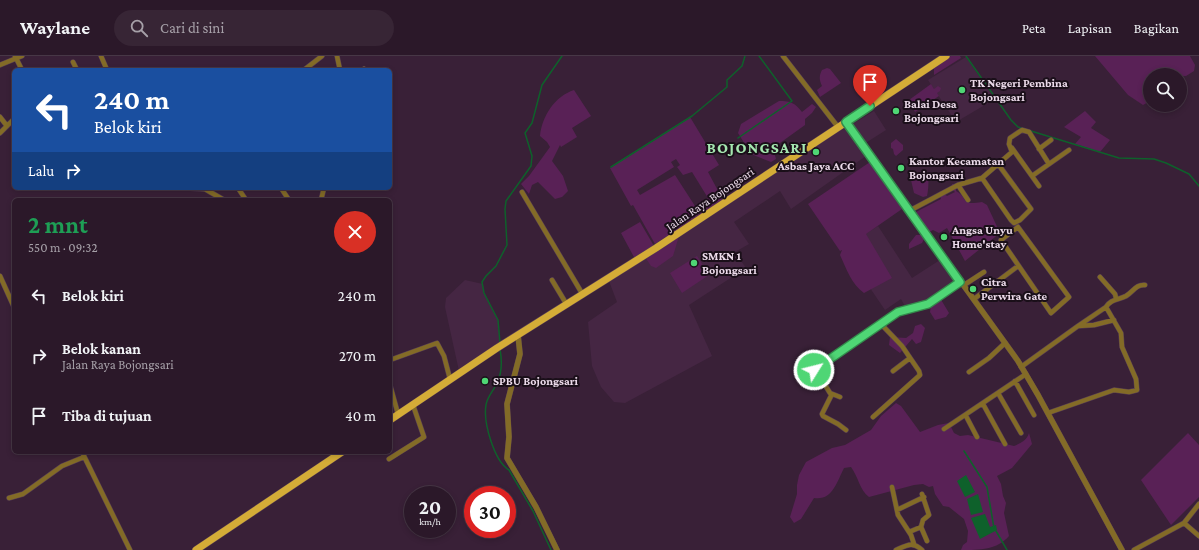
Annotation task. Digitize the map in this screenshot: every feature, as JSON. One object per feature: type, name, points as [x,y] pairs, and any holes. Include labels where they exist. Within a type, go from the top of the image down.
[{"type":"main road","name":"Jalan Raya Bojongsari","points":[[392,418],[497,348],[583,295],[946,56]]},
{"type":"main road","points":[[196,550],[339,454]]},
{"type":"street","points":[[0,65],[16,57],[22,56]]},
{"type":"street","points":[[103,56],[107,68]]},
{"type":"street","points":[[307,68],[322,56]]},
{"type":"street","points":[[338,56],[340,68]]},
{"type":"street","points":[[783,56],[838,128]]},
{"type":"street","points":[[16,57],[21,68]]},
{"type":"street","points":[[73,62],[75,68]]},
{"type":"street","points":[[0,117],[7,126]]},
{"type":"street","points":[[0,133],[12,121]]},
{"type":"street","points":[[846,122],[974,299],[1026,374],[1121,550]]},
{"type":"street","points":[[909,211],[958,185],[982,178],[1012,152],[1009,144],[1010,137],[1022,130],[1029,132],[1049,164]]},
{"type":"street","points":[[1039,149],[1052,140]]},
{"type":"street","points":[[1009,144],[1039,186]]},
{"type":"street","points":[[1032,176],[1070,150]]},
{"type":"street","points":[[982,178],[1011,220],[1014,223],[1020,220],[1031,209],[998,164]]},
{"type":"street","points":[[958,185],[968,200]]},
{"type":"street","points":[[207,190],[221,198]]},
{"type":"street","points":[[522,192],[583,295]]},
{"type":"street","points":[[1018,227],[1069,297],[1051,313],[1018,266],[1001,240],[1018,227]]},
{"type":"street","points":[[974,299],[1018,266]]},
{"type":"street","points":[[840,397],[832,394],[815,368],[898,312],[928,304],[962,283],[984,272]]},
{"type":"street","points":[[0,276],[12,300]]},
{"type":"street","points":[[1100,277],[1115,294],[1116,298]]},
{"type":"street","points":[[552,280],[567,305]]},
{"type":"street","points":[[1021,367],[1106,307],[1116,298],[1126,296],[1139,285],[1145,285]]},
{"type":"street","points":[[1048,413],[1114,390],[1130,392],[1137,390],[1136,379],[1122,347],[1121,333],[1106,307]]},
{"type":"street","points":[[1078,326],[1094,326],[1114,320]]},
{"type":"street","points":[[873,417],[920,375],[910,358],[881,324]]},
{"type":"street","points":[[518,335],[520,354],[507,404],[509,437],[507,458],[536,507],[557,550]]},
{"type":"street","points":[[392,359],[437,343],[444,356],[450,379]]},
{"type":"street","points":[[969,372],[989,358],[1005,343]]},
{"type":"street","points":[[893,370],[910,358]]},
{"type":"street","points":[[944,429],[966,416],[1026,374]]},
{"type":"street","points":[[1015,381],[1034,415]]},
{"type":"street","points":[[392,392],[398,414]]},
{"type":"street","points":[[998,393],[1021,433]]},
{"type":"street","points":[[832,394],[822,414],[846,430]]},
{"type":"street","points":[[983,404],[1006,444]]},
{"type":"street","points":[[388,459],[424,437],[413,405]]},
{"type":"street","points":[[966,416],[977,437]]},
{"type":"street","points":[[9,498],[23,494],[62,466],[83,454],[130,550]]},
{"type":"street","points":[[892,487],[899,518],[909,532],[914,544],[922,550]]},
{"type":"street","points":[[897,510],[923,495],[929,515],[923,520],[921,527],[927,541]]},
{"type":"street","points":[[1134,550],[1184,522],[1199,504]]},
{"type":"street","points":[[1184,522],[1199,536]]},
{"type":"street","points":[[909,532],[921,527]]},
{"type":"street","points":[[896,550],[909,544],[914,544]]},
{"type":"shaded area","points":[[951,56],[960,56],[961,58],[934,75],[934,68]]},
{"type":"shaded area","points":[[1095,56],[1190,56],[1195,65],[1194,71],[1187,75],[1187,68],[1143,68],[1143,105],[1128,95]]},
{"type":"shaded area","name":"TK Negeri Pembina Bojongsari","points":[[966,57],[995,99],[956,122],[928,80]]},
{"type":"shaded area","points":[[827,68],[830,69],[841,83],[820,97],[817,90],[822,86],[820,74],[822,70]]},
{"type":"shaded area","points":[[931,84],[934,89],[938,86],[941,88],[937,93],[939,96],[915,112],[909,100]]},
{"type":"shaded area","points":[[574,90],[591,116],[572,128],[577,137],[561,147],[560,145],[552,161],[563,176],[568,191],[562,197],[555,199],[538,182],[532,185],[529,194],[521,184],[529,176],[550,147],[540,136],[543,121],[555,102],[567,93]]},
{"type":"shaded area","points":[[779,101],[787,101],[792,103],[802,112],[812,104],[816,107],[805,119],[805,125],[773,148],[776,159],[771,162],[751,154],[738,133],[741,124]]},
{"type":"shaded area","points":[[874,111],[886,130],[864,144],[851,125]]},
{"type":"shaded area","points":[[1085,111],[1096,122],[1091,128],[1110,140],[1100,152],[1075,144],[1081,137],[1064,127]]},
{"type":"shaded area","points":[[690,117],[719,165],[708,172],[723,200],[655,244],[633,205],[631,206],[610,168]],"holes":[[[676,159],[680,165],[677,167],[683,175],[692,172],[708,198],[695,206],[675,175],[640,195],[637,190],[674,167],[671,162]]]},
{"type":"shaded area","points":[[844,127],[848,128],[866,156],[791,209],[780,191],[734,222],[749,244],[735,252],[746,268],[689,305],[712,356],[625,403],[614,402],[601,387],[592,366],[588,322],[617,302],[609,281]]},
{"type":"shaded area","points":[[896,139],[903,145],[903,150],[896,156],[891,148],[891,143]]},
{"type":"shaded area","points":[[870,162],[902,209],[866,234],[892,278],[864,293],[856,286],[850,276],[840,255],[842,250],[840,251],[808,204]]},
{"type":"shaded area","points":[[917,173],[924,173],[928,177],[927,196],[923,197],[914,193],[911,180]]},
{"type":"shaded area","points":[[952,184],[956,184],[956,191],[965,201],[970,203],[982,202],[987,205],[1000,233],[965,261],[947,228],[939,233],[933,230],[927,233],[914,213],[941,199],[940,195],[943,193],[947,196],[955,192],[952,189]]},
{"type":"shaded area","points":[[640,222],[654,246],[635,259],[621,233]]},
{"type":"shaded area","points":[[878,226],[912,278],[943,258],[957,281],[928,303],[906,308],[901,299],[885,310],[870,288],[859,238]]},
{"type":"shaded area","points":[[916,235],[922,235],[924,239],[922,243],[909,249],[909,244]]},
{"type":"shaded area","points":[[679,236],[673,256],[656,268],[651,266],[645,257]]},
{"type":"shaded area","points":[[697,256],[709,275],[682,293],[670,273]]},
{"type":"shaded area","points":[[465,280],[483,284],[484,293],[498,320],[500,344],[459,371],[445,307],[446,298]]},
{"type":"shaded area","points":[[940,298],[949,313],[946,317],[935,320],[930,312],[931,306]]},
{"type":"shaded area","points":[[921,324],[925,328],[921,342],[916,344],[912,339],[900,353],[889,345],[890,337],[906,338],[913,333],[915,326]]},
{"type":"shaded area","points":[[896,403],[901,406],[920,432],[938,425],[949,423],[954,433],[960,436],[968,435],[1014,446],[1027,438],[1029,433],[1032,444],[1012,468],[997,476],[1001,484],[1006,503],[1004,513],[1009,536],[1004,541],[994,547],[975,550],[961,550],[963,545],[967,542],[968,531],[964,519],[949,507],[943,506],[935,494],[933,486],[929,487],[923,484],[914,485],[869,497],[863,491],[851,467],[844,468],[830,494],[825,497],[814,498],[801,519],[794,523],[790,517],[797,494],[799,475],[806,462],[832,448],[845,445],[871,430],[881,416]]},
{"type":"shaded area","points":[[1188,433],[1199,445],[1199,497],[1171,525],[1141,480]]},
{"type":"shaded area","points":[[966,475],[975,492],[965,497],[957,481]]},
{"type":"shaded area","points":[[978,494],[983,512],[971,515],[967,499]]},
{"type":"shaded area","points":[[985,514],[990,527],[996,525],[997,530],[980,539],[971,518]]},
{"type":"waterway","points":[[500,343],[498,320],[484,293],[482,282],[496,266],[507,245],[506,201],[531,166],[532,156],[525,133],[532,123],[542,85],[562,56]]},
{"type":"waterway","points":[[611,167],[692,116],[727,87],[727,80],[742,66],[745,56]]},
{"type":"waterway","points":[[738,138],[792,101],[759,56]]},
{"type":"waterway","points":[[966,56],[1011,120],[1018,127],[1119,158],[1154,159],[1189,174],[1199,186]]},
{"type":"waterway","points":[[500,349],[501,371],[496,386],[486,405],[486,421],[488,431],[494,450],[509,470],[533,511],[551,550]]},
{"type":"waterway","points":[[964,451],[987,487],[994,528]]},
{"type":"waterway","points":[[996,531],[1007,550]]},
{"type":"place","name":"TK Negeri Pembina Bojongsari","points":[[962,90]]},
{"type":"place","name":"Balai Desa Bojongsari","points":[[896,111]]},
{"type":"place","name":"Asbas Jaya ACC","points":[[816,152]]},
{"type":"place","name":"Kantor Kecamatan Bojongsari","points":[[901,168]]},
{"type":"place","name":"Angsa Unyu Home'stay","points":[[944,237]]},
{"type":"place","name":"SMKN 1 Bojongsari","points":[[694,263]]},
{"type":"place","name":"Citra Perwira Gate","points":[[973,289]]},
{"type":"place","name":"SPBU Bojongsari","points":[[485,381]]},
{"type":"district","name":"BOJONGSARI","points":[[757,147]]},
{"type":"route","points":[[814,370],[898,312],[912,310],[928,304],[960,282],[846,122],[870,106]]}]
